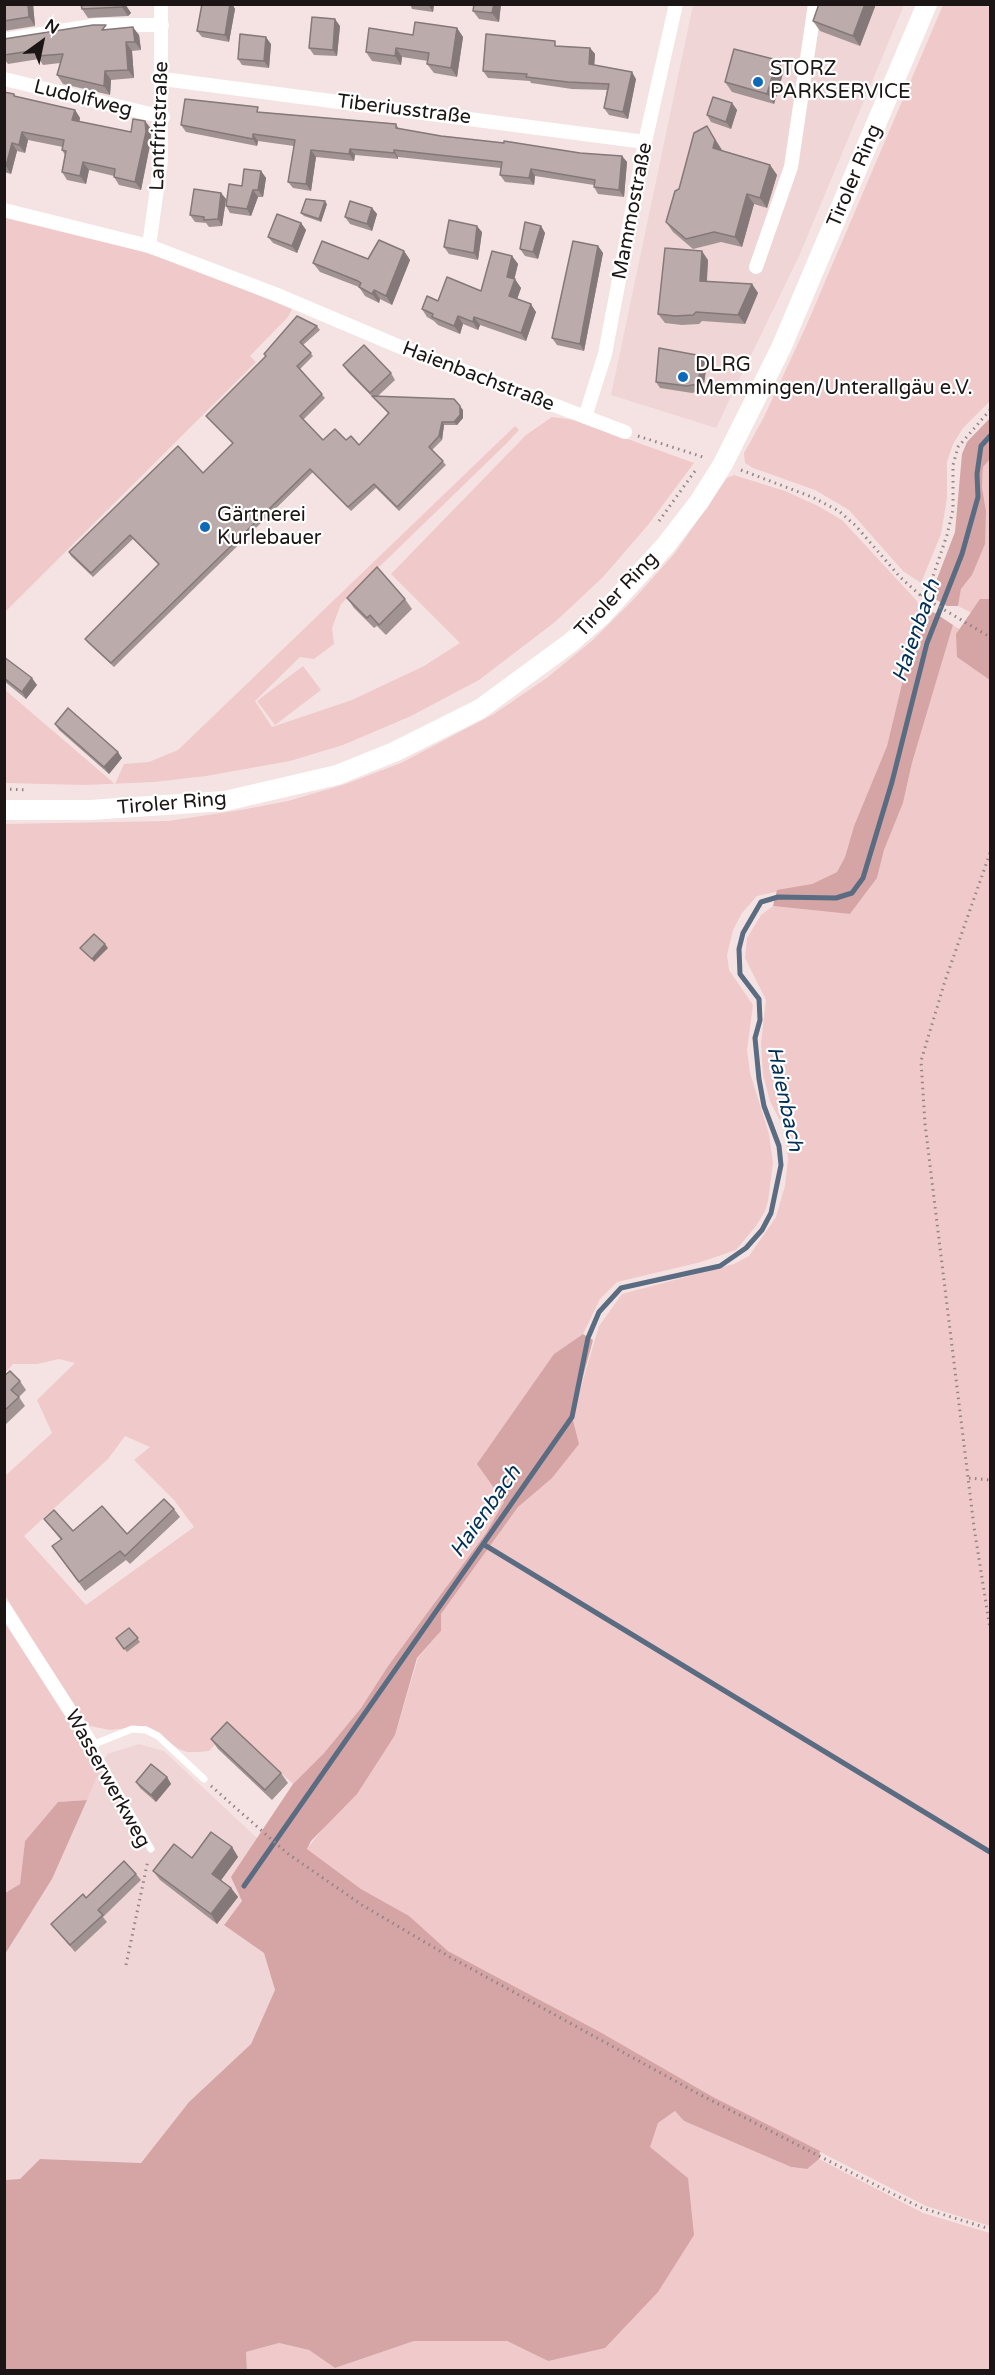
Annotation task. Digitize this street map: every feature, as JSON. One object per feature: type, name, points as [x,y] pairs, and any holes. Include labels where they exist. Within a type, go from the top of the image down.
[{"type":"main road","name":"Tiroler Ring","points":[[4,810],[90,810],[225,801],[337,775],[394,752],[480,709],[528,676],[593,622],[664,546],[699,502],[714,460],[781,348],[927,4]]},
{"type":"street","name":"Lantfritstraße","points":[[150,246],[158,194],[163,117],[161,4]]},
{"type":"street","name":"Mammostraße","points":[[585,417],[605,354],[645,142],[676,4]]},
{"type":"street","points":[[756,267],[791,166],[815,4]]},
{"type":"street","points":[[4,40],[98,26],[162,25]]},
{"type":"street","name":"Ludolfweg","points":[[4,79],[163,117]]},
{"type":"street","name":"Tiberiusstraße","points":[[163,80],[645,142]]},
{"type":"street","name":"Haienbachstraße","points":[[4,210],[150,246],[275,294],[398,346],[625,432]]},
{"type":"street","name":"Wasserwerkweg","points":[[4,1608],[92,1745]]},
{"type":"lane","points":[[92,1745],[132,1729],[146,1730],[158,1736],[204,1779]]},
{"type":"lane","name":"Wasserwerkweg","points":[[92,1745],[151,1849]]},
{"type":"path","points":[[921,596],[931,582],[947,535],[952,510],[953,465],[958,447],[990,410]]},
{"type":"path","points":[[625,432],[714,460],[812,497],[838,511],[856,526],[900,577],[921,596],[990,637]]},
{"type":"path","points":[[658,522],[714,460]]},
{"type":"path","points":[[4,789],[32,790]]},
{"type":"path","points":[[990,854],[945,981],[921,1061],[927,1136],[990,1629]]},
{"type":"path","points":[[969,1478],[990,1480]]},
{"type":"path","points":[[204,1779],[279,1846],[362,1905],[430,1946],[697,2093],[922,2208],[990,2229]]},
{"type":"path","name":"Wasserwerkweg","points":[[126,1965],[151,1849]]},
{"type":"shaded area","points":[[693,5],[904,5],[800,254],[716,428],[611,395]]},
{"type":"shaded area","points":[[943,5],[990,5],[990,401],[963,428],[953,444],[947,462],[947,498],[941,534],[921,583],[903,571],[849,510],[815,490],[753,468],[745,463],[744,453],[764,417],[807,324]]},
{"type":"shaded area","points":[[5,218],[140,251],[186,266],[292,309],[288,317],[250,356],[256,362],[5,612]]},
{"type":"shaded area","points":[[552,417],[575,420],[694,463],[648,525],[603,577],[555,622],[479,680],[411,716],[343,745],[290,761],[206,776],[115,784],[124,764],[149,762],[178,750],[515,426],[519,430],[507,443],[341,604],[332,628],[334,644],[314,659],[300,657],[255,701],[272,727],[352,700],[424,666],[460,643],[391,574],[526,435]]},
{"type":"shaded area","points":[[990,418],[990,459],[983,467],[982,487],[986,511],[985,544],[972,575],[961,589],[958,606],[947,606],[935,599],[932,592],[955,532],[962,454],[967,442]]},
{"type":"shaded area","points":[[990,459],[990,622],[958,606],[961,589],[972,575],[984,544],[986,511],[982,487],[983,467]]},
{"type":"shaded area","points":[[734,475],[785,491],[842,520],[917,601],[920,609],[887,746],[854,826],[845,857],[837,872],[812,884],[757,896],[742,913],[733,930],[727,955],[729,970],[753,1005],[747,1050],[750,1073],[769,1134],[773,1163],[765,1211],[736,1250],[701,1262],[617,1282],[600,1299],[583,1334],[554,1354],[505,1502],[486,1533],[388,1666],[361,1708],[324,1753],[293,1784],[232,1727],[209,1751],[187,1752],[146,1726],[110,1730],[90,1726],[82,1721],[5,1595],[5,1476],[52,1433],[37,1400],[75,1363],[59,1359],[37,1364],[13,1364],[5,1373],[5,824],[168,821],[241,810],[288,801],[346,784],[401,763],[494,714],[548,677],[593,640],[675,553],[727,478]],"holes":[[[125,1436],[150,1447],[134,1460],[174,1500],[194,1527],[86,1605],[24,1536],[108,1459]]]},
{"type":"shaded area","points":[[980,599],[990,599],[990,680],[957,657],[956,634]]},
{"type":"shaded area","points":[[920,609],[935,613],[953,625],[912,763],[903,803],[884,850],[877,878],[850,914],[773,906],[777,890],[812,884],[837,872],[845,857],[854,826],[887,746]]},
{"type":"shaded area","points":[[953,625],[990,649],[990,2226],[926,2206],[712,2097],[600,2032],[448,1951],[409,1917],[361,1889],[307,1849],[395,1735],[418,1658],[441,1631],[441,1614],[518,1507],[530,1495],[572,1417],[599,1326],[622,1294],[734,1264],[749,1256],[776,1217],[785,1186],[788,1159],[785,1131],[770,1101],[763,1075],[761,1043],[766,1000],[745,958],[747,938],[761,915],[773,906],[850,914],[877,878],[884,850],[903,803],[912,763]]},
{"type":"shaded area","points":[[303,666],[321,690],[275,725],[257,701]]},
{"type":"shaded area","points":[[4,689],[115,784],[5,783]]},
{"type":"shaded area","points":[[583,1334],[593,1340],[572,1417],[579,1444],[552,1478],[518,1507],[441,1614],[441,1631],[417,1658],[395,1735],[357,1794],[311,1841],[307,1849],[361,1889],[409,1916],[448,1951],[600,2032],[713,2097],[820,2151],[819,2159],[807,2169],[791,2167],[684,2121],[675,2111],[658,2123],[650,2147],[688,2178],[694,2235],[658,2292],[605,2348],[548,2361],[507,2341],[414,2341],[335,2368],[309,2350],[279,2343],[246,2352],[247,2370],[5,2370],[5,2180],[20,2179],[40,2159],[141,2163],[189,2102],[251,2044],[275,1990],[264,1953],[224,1925],[242,1901],[231,1877],[293,1784],[324,1753],[361,1708],[388,1666],[486,1533],[504,1502],[477,1464],[554,1354]]},
{"type":"shaded area","points":[[4,1618],[100,1770],[87,1800],[58,1802],[25,1841],[20,1884],[5,1893]]},
{"type":"shaded area","points":[[139,1744],[164,1751],[257,1838],[232,1877],[243,1901],[224,1924],[264,1953],[275,1990],[251,2044],[189,2102],[141,2163],[40,2159],[20,2179],[5,2180],[4,1954],[52,1879],[107,1754]]},
{"type":"shaded area","points":[[87,1800],[52,1879],[5,1954],[5,1893],[20,1884],[25,1841],[58,1802]]},
{"type":"shaded area","points":[[675,2111],[684,2121],[791,2167],[807,2169],[819,2159],[923,2213],[990,2233],[990,2370],[247,2370],[246,2352],[279,2343],[309,2350],[335,2368],[414,2341],[507,2341],[548,2361],[688,2178],[649,2147],[658,2123]]},
{"type":"building","points":[[4,4],[28,4],[29,17],[4,21]]},
{"type":"building","points":[[81,4],[125,4],[122,7],[82,9]]},
{"type":"building","points":[[202,4],[230,4],[225,35],[197,31]]},
{"type":"building","points":[[474,4],[494,4],[492,13],[473,11]]},
{"type":"building","points":[[819,4],[865,4],[853,36],[813,21]]},
{"type":"building","points":[[312,17],[335,19],[333,50],[309,48]]},
{"type":"building","points":[[415,22],[457,28],[451,68],[427,64],[429,53],[396,48],[395,56],[366,52],[369,28],[413,35]]},
{"type":"building","points":[[106,25],[102,30],[133,27],[135,42],[126,42],[128,70],[105,71],[104,86],[57,75],[63,54],[37,56],[37,50],[4,55],[4,39]]},
{"type":"building","points":[[240,34],[266,37],[264,61],[238,59]]},
{"type":"building","points":[[486,34],[555,41],[555,46],[590,48],[589,64],[632,72],[623,112],[604,108],[609,84],[568,82],[526,77],[527,74],[483,71]]},
{"type":"building","name":"STORZ PARKSERVICE","points":[[734,49],[777,60],[767,94],[725,82]]},
{"type":"building","points":[[4,92],[75,110],[72,120],[131,132],[133,119],[145,121],[146,132],[135,182],[114,177],[115,169],[83,162],[80,176],[62,172],[66,151],[62,150],[64,140],[22,132],[19,145],[12,143],[6,166],[4,166]]},
{"type":"building","points":[[713,97],[732,103],[726,122],[707,115]]},
{"type":"building","points":[[185,99],[258,107],[257,112],[396,124],[396,128],[441,136],[504,143],[504,141],[580,153],[622,156],[619,190],[594,187],[595,180],[531,169],[529,178],[500,175],[502,162],[394,150],[394,153],[350,149],[349,154],[311,150],[306,184],[288,182],[295,140],[253,134],[253,139],[181,125]]},
{"type":"building","points":[[707,126],[715,140],[713,148],[770,165],[760,198],[747,194],[735,237],[714,232],[686,239],[666,222],[675,191],[679,189],[694,133]]},
{"type":"building","points":[[244,169],[261,171],[258,190],[253,190],[247,209],[226,206],[229,184],[242,186]]},
{"type":"building","points":[[194,189],[221,193],[218,219],[204,220],[204,217],[190,215]]},
{"type":"building","points":[[306,199],[325,201],[319,219],[301,213]]},
{"type":"building","points":[[350,201],[372,208],[367,224],[345,217]]},
{"type":"building","points":[[277,214],[301,223],[292,246],[268,237]]},
{"type":"building","points":[[449,220],[477,226],[474,253],[444,247]]},
{"type":"building","points":[[525,222],[541,226],[533,252],[520,249]]},
{"type":"building","points":[[379,240],[404,251],[386,296],[374,290],[372,294],[359,287],[361,283],[358,281],[313,263],[322,241],[368,259]]},
{"type":"building","points":[[573,241],[598,246],[580,344],[552,338]]},
{"type":"building","points":[[665,248],[702,251],[700,281],[752,284],[738,315],[696,312],[693,315],[675,316],[658,314]]},
{"type":"building","points":[[492,251],[512,256],[507,277],[515,279],[509,296],[531,304],[521,333],[474,317],[473,322],[458,316],[454,326],[432,317],[433,314],[422,309],[427,296],[438,301],[447,277],[481,291]]},
{"type":"building","name":"Gärtnerei Kurlebauer","points":[[297,316],[317,326],[300,342],[311,353],[297,366],[322,394],[300,416],[323,440],[335,429],[346,440],[351,436],[359,445],[389,413],[372,396],[454,399],[460,406],[460,415],[454,422],[442,422],[439,436],[429,447],[443,461],[397,507],[374,484],[348,507],[310,469],[111,663],[85,639],[159,564],[130,535],[91,573],[69,552],[178,446],[203,473],[233,443],[206,416],[266,356],[264,354]]},
{"type":"building","points":[[364,345],[391,373],[370,393],[343,365]]},
{"type":"building","name":"DLRG Memmingen/Unterallgäu e.V.","points":[[659,348],[702,356],[698,384],[687,386],[656,382]]},
{"type":"building","points":[[377,567],[405,599],[379,625],[370,615],[367,618],[347,598]]},
{"type":"building","points":[[4,657],[32,678],[22,692],[4,678]]},
{"type":"building","points":[[68,708],[118,752],[104,767],[55,724]]},
{"type":"building","points":[[94,934],[105,944],[92,959],[80,948]]},
{"type":"building","points":[[10,1371],[20,1381],[11,1390],[19,1397],[4,1411],[4,1376]]},
{"type":"building","points":[[164,1499],[174,1509],[125,1556],[120,1551],[79,1582],[52,1546],[62,1539],[44,1519],[54,1510],[73,1531],[102,1506],[127,1534]]},
{"type":"building","points":[[129,1628],[138,1638],[124,1649],[116,1638]]},
{"type":"building","points":[[227,1722],[281,1773],[265,1790],[211,1739]]},
{"type":"building","points":[[151,1764],[167,1777],[151,1795],[136,1782]]},
{"type":"building","points":[[211,1832],[232,1847],[212,1874],[231,1888],[211,1914],[153,1871],[174,1844],[192,1858]]},
{"type":"building","points":[[124,1861],[136,1874],[98,1910],[103,1915],[70,1945],[51,1924],[83,1894],[86,1898]]},
{"type":"waterway","name":"Haienbach","points":[[244,1886],[572,1417],[588,1338],[599,1312],[621,1288],[720,1266],[746,1248],[762,1230],[771,1213],[781,1165],[779,1146],[764,1106],[759,1079],[755,1038],[760,1020],[759,999],[740,974],[739,949],[743,933],[761,902],[778,897],[836,898],[852,893],[863,878],[892,782],[927,643],[962,554],[978,497],[977,474],[981,446],[990,436]]},
{"type":"waterway","points":[[483,1544],[990,1852]]},
{"type":"place","name":"STORZ PARKSERVICE","points":[[758,82]]},
{"type":"place","name":"DLRG Memmingen/Unterallgäu e.V.","points":[[683,377]]},
{"type":"place","name":"Gärtnerei Kurlebauer","points":[[205,527]]}]
